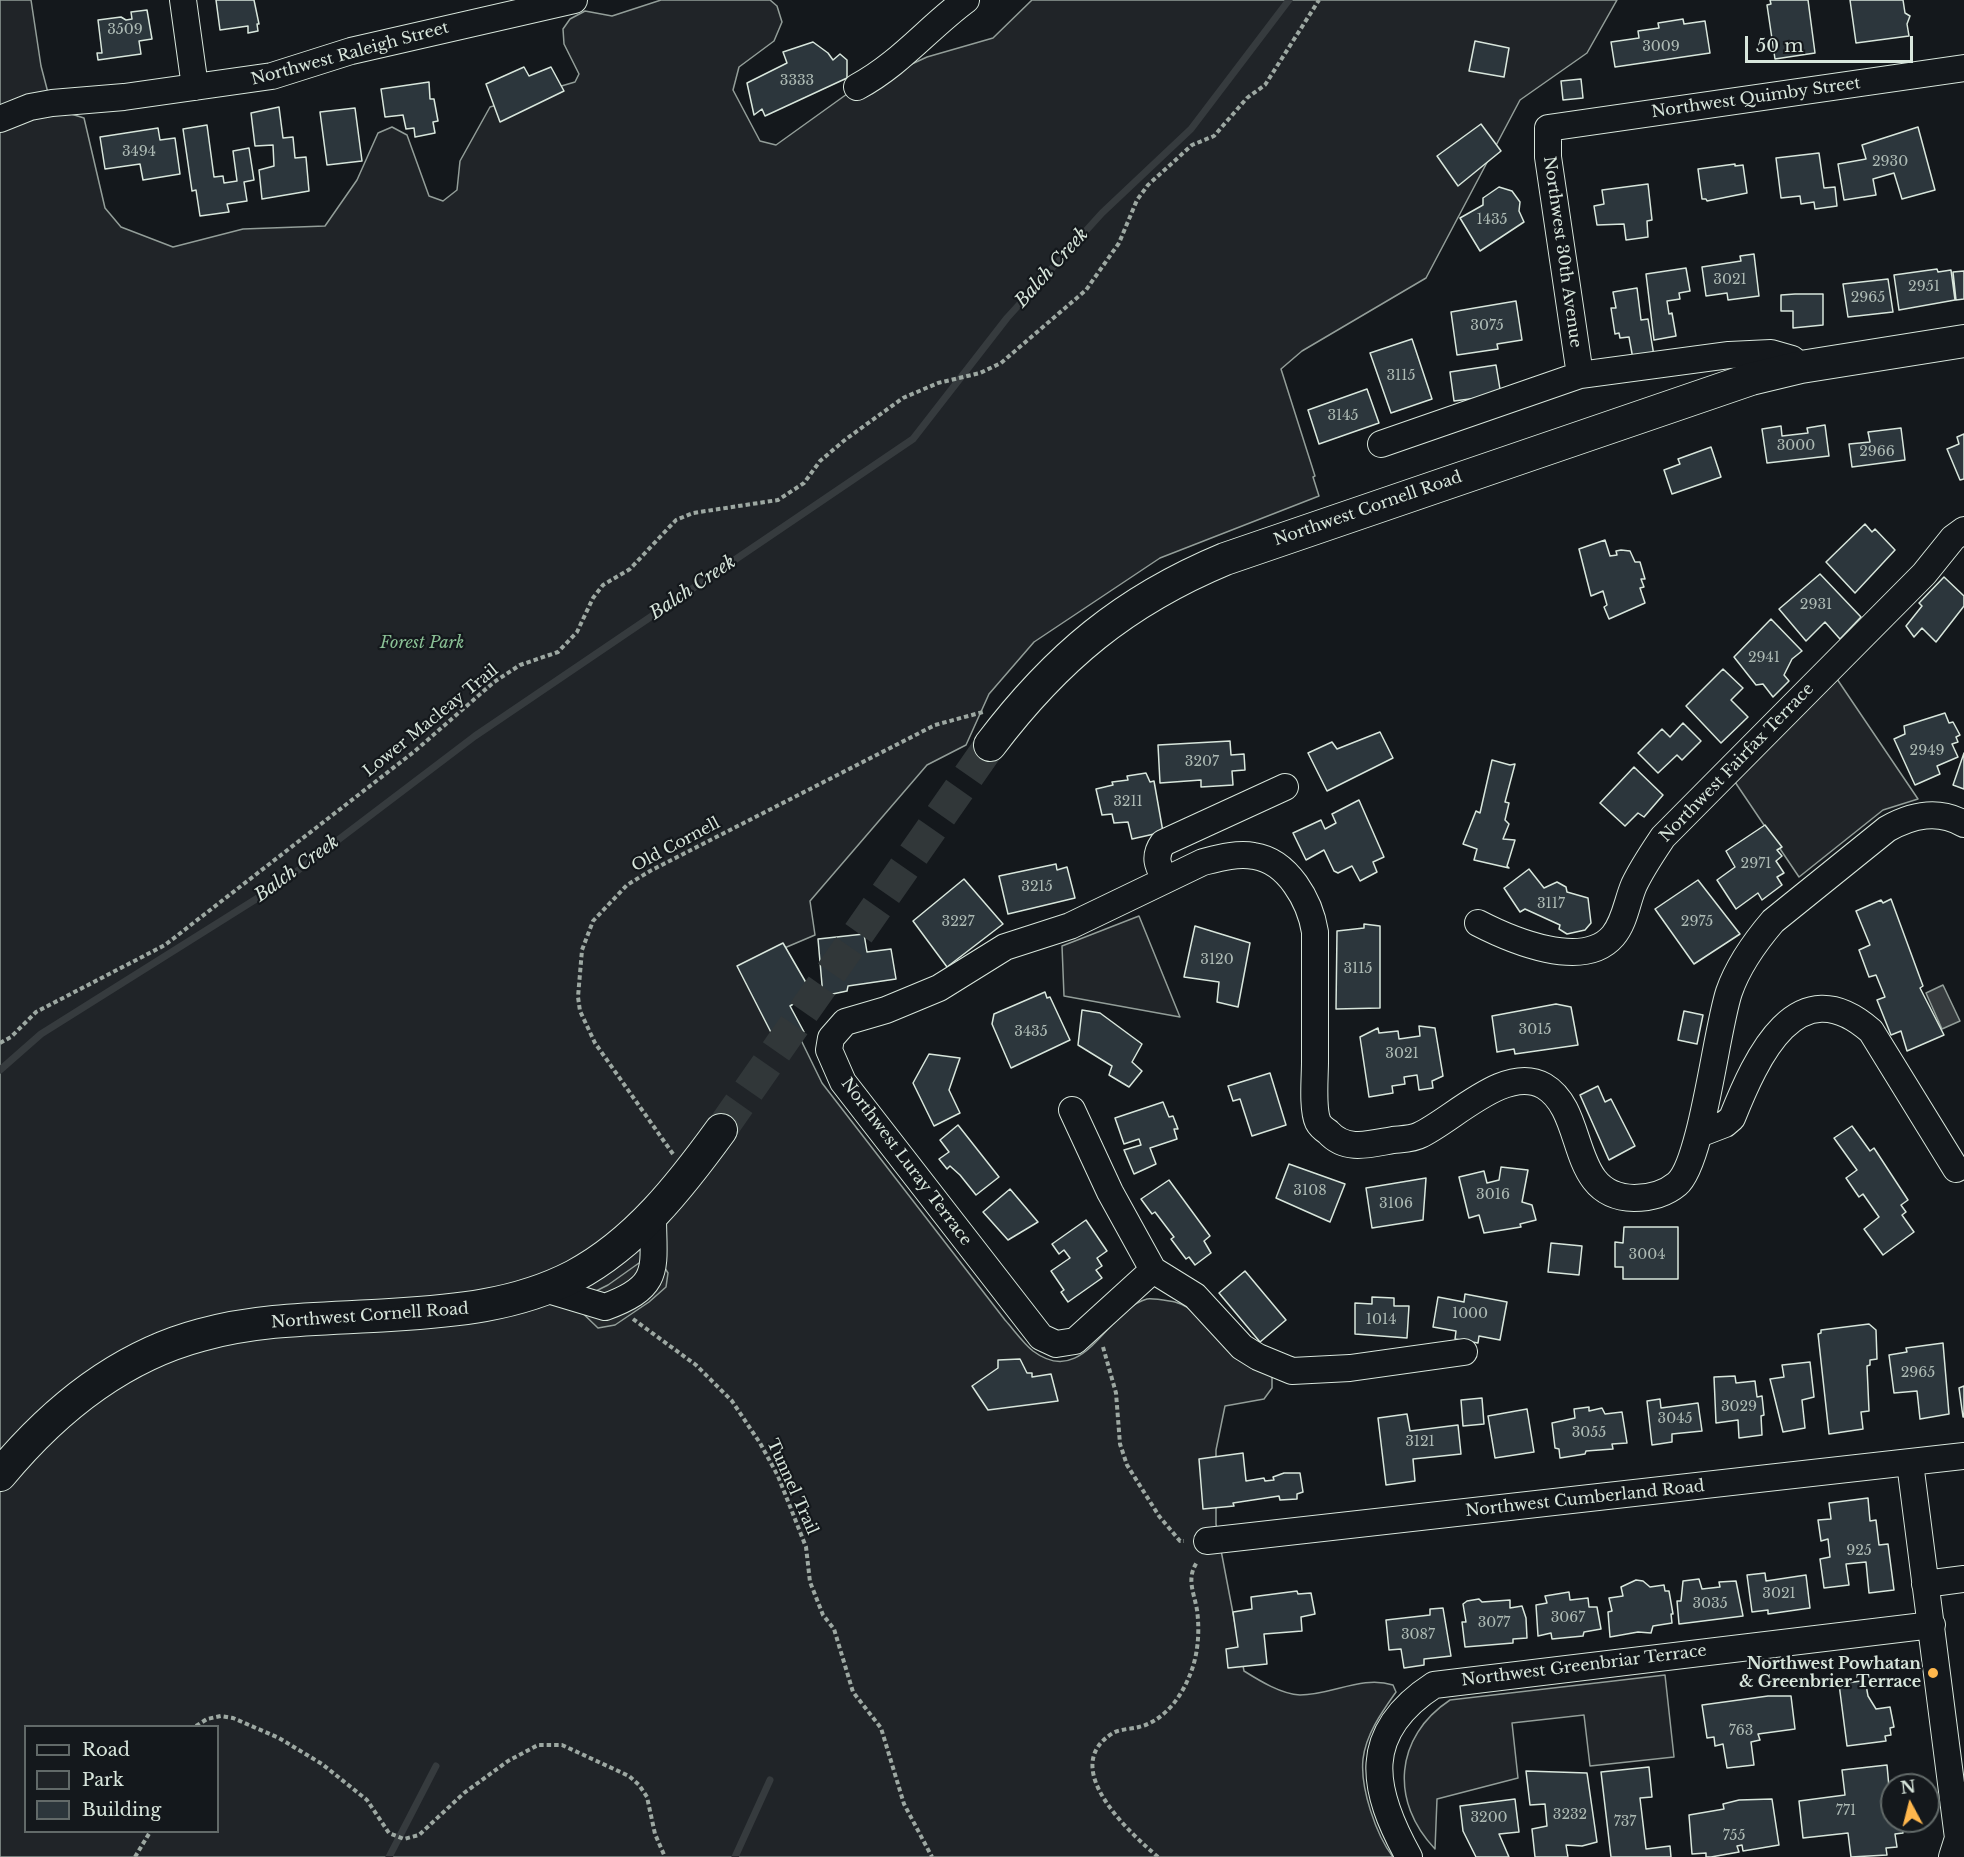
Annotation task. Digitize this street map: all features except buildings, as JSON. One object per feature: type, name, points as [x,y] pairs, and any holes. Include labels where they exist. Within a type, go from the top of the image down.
[{"type":"main road","name":"Northwest Cornell Road","points":[[990,745],[1009,720],[1060,666],[1122,612],[1193,572],[1373,506],[1751,379],[1801,367],[1964,341]]},
{"type":"main road","name":"Northwest Cornell Road","points":[[0,1475],[35,1434],[85,1390],[121,1368],[200,1335],[279,1322],[461,1311],[500,1303],[545,1289],[576,1275],[600,1259],[653,1215],[721,1130]]},
{"type":"street","points":[[183,0],[195,87]]},
{"type":"street","name":"Northwest Raleigh Street","points":[[0,119],[30,107],[52,103],[124,97],[272,76],[351,51],[574,0]]},
{"type":"street","points":[[857,87],[897,62],[937,23],[966,0]]},
{"type":"street","name":"Northwest Quimby Street","points":[[1548,128],[1964,68]]},
{"type":"street","name":"Northwest 30th Avenue","points":[[1548,128],[1548,157],[1580,375]]},
{"type":"street","points":[[1381,444],[1580,375],[1729,355],[1772,353],[1792,359],[1801,367]]},
{"type":"street","name":"Northwest Fairfax Terrace","points":[[1478,923],[1506,937],[1570,953],[1585,952],[1612,937],[1620,924],[1634,886],[1663,837],[1924,574],[1953,538],[1964,530]]},
{"type":"street","points":[[1165,880],[1157,864],[1156,853],[1163,843],[1285,787]]},
{"type":"street","name":"Northwest Luray Terrace","points":[[1153,1270],[1075,1341],[1056,1344],[1041,1336],[843,1082],[833,1064],[829,1050],[831,1038],[845,1022],[886,1010],[939,988],[1005,947],[1070,926],[1203,862],[1226,856],[1255,856],[1279,869],[1295,883],[1312,912],[1315,932],[1315,1088],[1318,1122],[1334,1139],[1345,1144],[1362,1145],[1419,1136],[1502,1084],[1530,1081],[1552,1092],[1561,1105],[1594,1180],[1604,1191],[1631,1198],[1649,1198],[1668,1191],[1687,1173],[1699,1134],[1729,992],[1758,938],[1773,921],[1887,829],[1902,820],[1937,814],[1964,824]]},
{"type":"street","points":[[1699,1134],[1725,1124],[1732,1118],[1773,1035],[1796,1017],[1813,1008],[1823,1007],[1849,1015],[1871,1031],[1956,1169]]},
{"type":"street","points":[[1072,1110],[1110,1192],[1153,1270],[1195,1296],[1242,1347],[1281,1368],[1292,1371],[1350,1368],[1464,1352]]},
{"type":"street","points":[[545,1289],[593,1306],[605,1307],[645,1286],[651,1278],[653,1215]]},
{"type":"street","name":"Northwest Cumberland Road","points":[[1206,1541],[1964,1456]]},
{"type":"street","points":[[1910,1462],[1958,1838],[1952,1857]]},
{"type":"street","points":[[1926,1584],[1964,1579]]},
{"type":"street","name":"Northwest Greenbriar Terrace","points":[[1409,1857],[1386,1810],[1379,1781],[1382,1746],[1399,1713],[1415,1697],[1434,1685],[1932,1625]]},
{"type":"path","name":"Lower Macleay Trail","points":[[0,1043],[11,1037],[36,1012],[165,945],[415,751],[494,682],[520,665],[558,652],[577,632],[593,598],[603,585],[630,569],[676,520],[693,513],[778,500],[804,483],[820,461],[846,439],[903,398],[938,383],[980,373],[1001,363],[1086,290],[1119,243],[1137,200],[1148,185],[1192,145],[1215,136],[1247,98],[1265,85],[1318,0]]},
{"type":"path","name":"Old Cornell","points":[[687,1174],[587,1029],[580,1011],[578,979],[582,950],[593,921],[627,885],[650,871],[935,725],[982,712],[990,712],[1009,720]]},
{"type":"path","name":"Tunnel Trail","points":[[622,1300],[634,1320],[696,1365],[732,1401],[760,1443],[778,1476],[806,1547],[810,1582],[824,1615],[834,1629],[853,1692],[881,1728],[904,1804],[932,1857]]},
{"type":"path","points":[[1100,1320],[1103,1346],[1116,1393],[1120,1444],[1128,1465],[1159,1516],[1180,1541],[1206,1541],[1191,1579],[1197,1610],[1198,1644],[1190,1677],[1173,1706],[1159,1718],[1142,1726],[1115,1731],[1103,1740],[1095,1753],[1093,1764],[1097,1784],[1110,1811],[1158,1857]]},
{"type":"path","points":[[198,1725],[207,1719],[221,1716],[233,1718],[279,1738],[322,1764],[367,1800],[389,1833],[404,1839],[419,1835],[464,1793],[508,1761],[538,1745],[562,1745],[629,1776],[639,1785],[646,1797],[655,1834],[665,1857]]},
{"type":"path","points":[[135,1857],[149,1833]]},
{"type":"green space","name":"Forest Park","points":[[0,0],[31,0],[41,66],[52,108],[84,118],[105,208],[121,227],[173,247],[243,229],[325,226],[357,180],[378,133],[392,127],[407,135],[429,196],[443,201],[457,190],[460,161],[490,107],[575,82],[579,74],[564,44],[563,29],[570,19],[585,11],[612,16],[661,0],[770,0],[777,6],[782,22],[774,41],[739,67],[733,90],[760,141],[776,145],[847,94],[927,57],[993,38],[1032,0],[1617,0],[1587,53],[1520,100],[1426,278],[1302,351],[1281,369],[1315,476],[1313,477],[1319,496],[1160,558],[1034,642],[989,694],[966,745],[927,765],[810,901],[815,935],[775,952],[779,995],[822,1083],[1005,1320],[1033,1351],[1051,1360],[1067,1361],[1081,1354],[1133,1306],[1147,1299],[1157,1299],[1175,1302],[1192,1311],[1237,1357],[1272,1377],[1272,1388],[1264,1399],[1225,1406],[1216,1450],[1216,1524],[1244,1671],[1278,1690],[1300,1695],[1370,1682],[1393,1685],[1396,1692],[1385,1707],[1367,1741],[1363,1771],[1370,1811],[1393,1857],[0,1857]]},
{"type":"green space","points":[[1837,679],[1918,799],[1883,810],[1799,877],[1735,782]]},
{"type":"green space","points":[[1139,916],[1180,1017],[1064,996],[1062,946]]},
{"type":"green space","points":[[1665,1675],[1674,1757],[1590,1766],[1584,1715],[1512,1723],[1518,1778],[1437,1799],[1435,1849],[1420,1831],[1410,1811],[1405,1791],[1405,1771],[1409,1751],[1418,1732],[1431,1715],[1450,1700]]},
{"type":"shaded area","points":[[1943,985],[1960,1021],[1942,1029],[1926,993]]},
{"type":"shaded area","points":[[653,1249],[668,1273],[666,1287],[649,1302],[615,1325],[598,1328],[572,1303],[608,1285],[639,1263]]},
{"type":"waterway","name":"Balch Creek","points":[[0,1070],[41,1034],[280,884],[475,736],[913,439],[1007,318],[1102,213],[1191,129],[1289,0]]},
{"type":"waterway","points":[[389,1857],[436,1766]]},
{"type":"waterway","points":[[735,1857],[770,1780]]},
{"type":"tunnel","points":[[721,1130],[990,745]]},
{"type":"place","name":"Northwest Powhatan & Greenbrier Terrace","points":[[1933,1673]]}]
